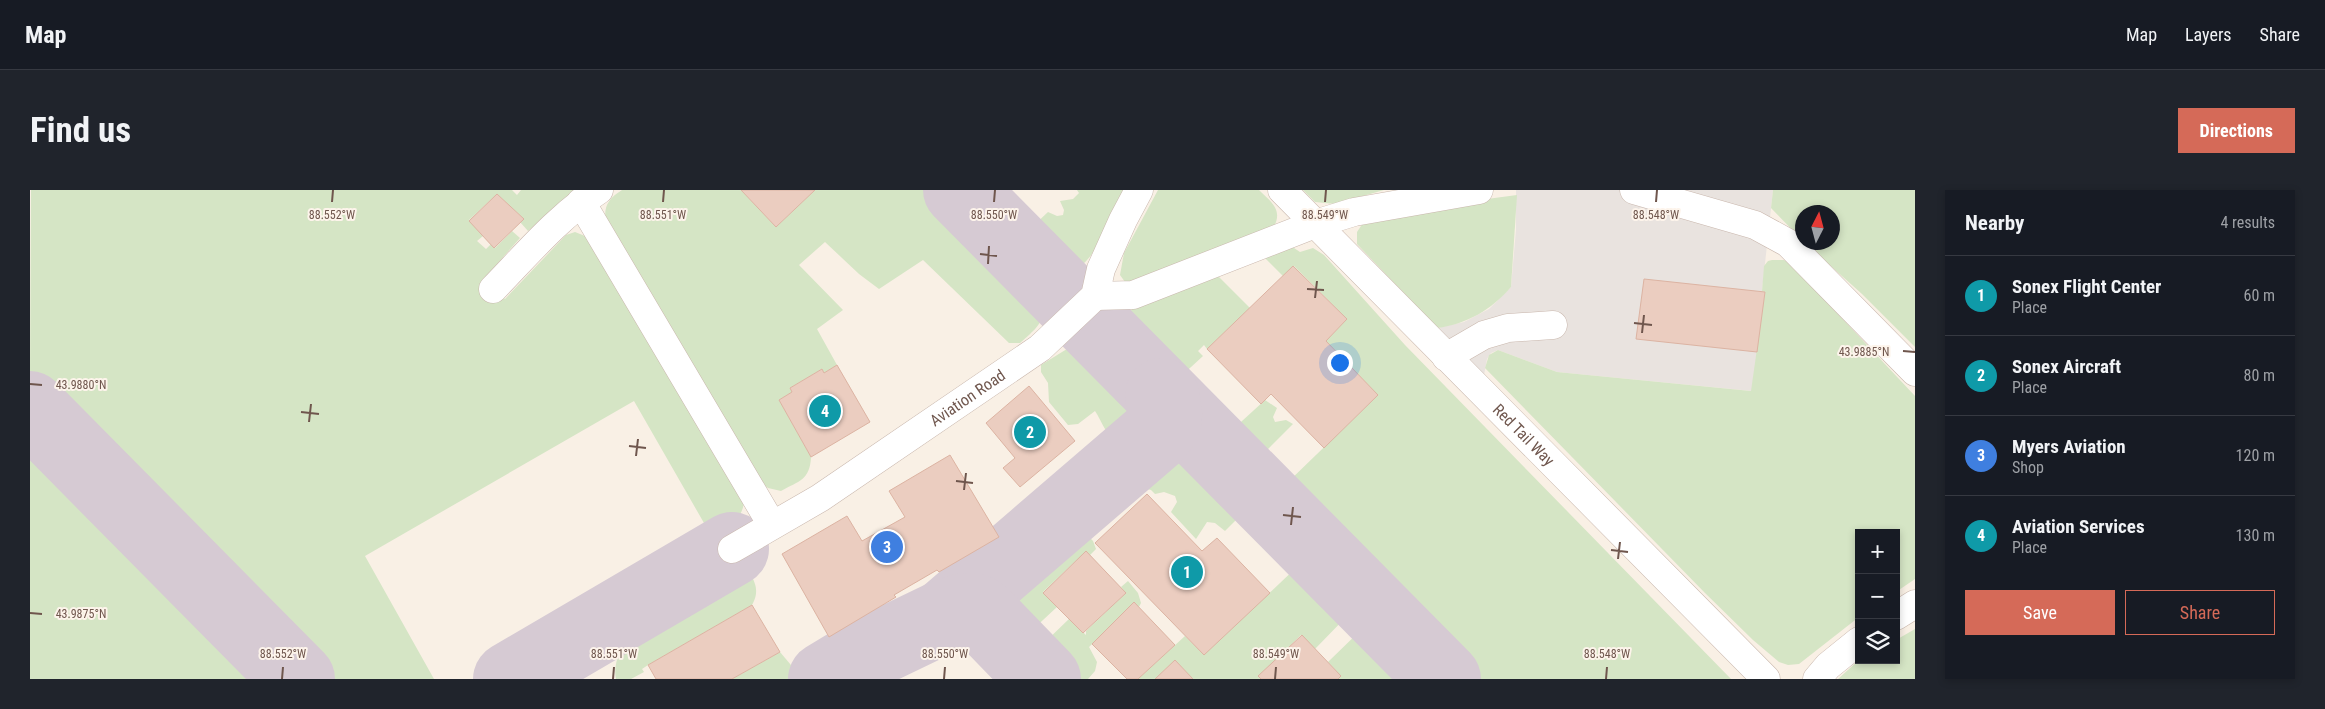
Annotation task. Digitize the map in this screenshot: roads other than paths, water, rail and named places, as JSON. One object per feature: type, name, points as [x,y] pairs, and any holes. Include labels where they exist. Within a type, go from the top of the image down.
[{"type":"lane","points":[[1139,190],[1122,220],[1101,269],[1095,296],[1132,295],[1315,224],[1354,212],[1440,193],[1479,190]]},
{"type":"lane","name":"Red Tail Way","points":[[1282,190],[1766,679]]},
{"type":"lane","points":[[1634,190],[1754,225],[1788,243],[1915,372]]},
{"type":"lane","points":[[493,289],[553,226],[590,196],[772,525]]},
{"type":"lane","name":"Aviation Road","points":[[732,549],[820,498],[1040,348],[1095,296]]},
{"type":"lane","points":[[1446,357],[1484,335],[1508,328],[1553,324]]},
{"type":"lane","points":[[1900,613],[1915,604]]},
{"type":"lane","points":[[1817,679],[1828,666],[1855,644]]},
{"type":"place","name":"Aviation Services","points":[[825,411]]},
{"type":"place","name":"Sonex Aircraft","points":[[1030,432]]},
{"type":"place","name":"Myers Aviation","points":[[887,547]]},
{"type":"place","name":"Sonex Flight Center","points":[[1187,572]]}]
